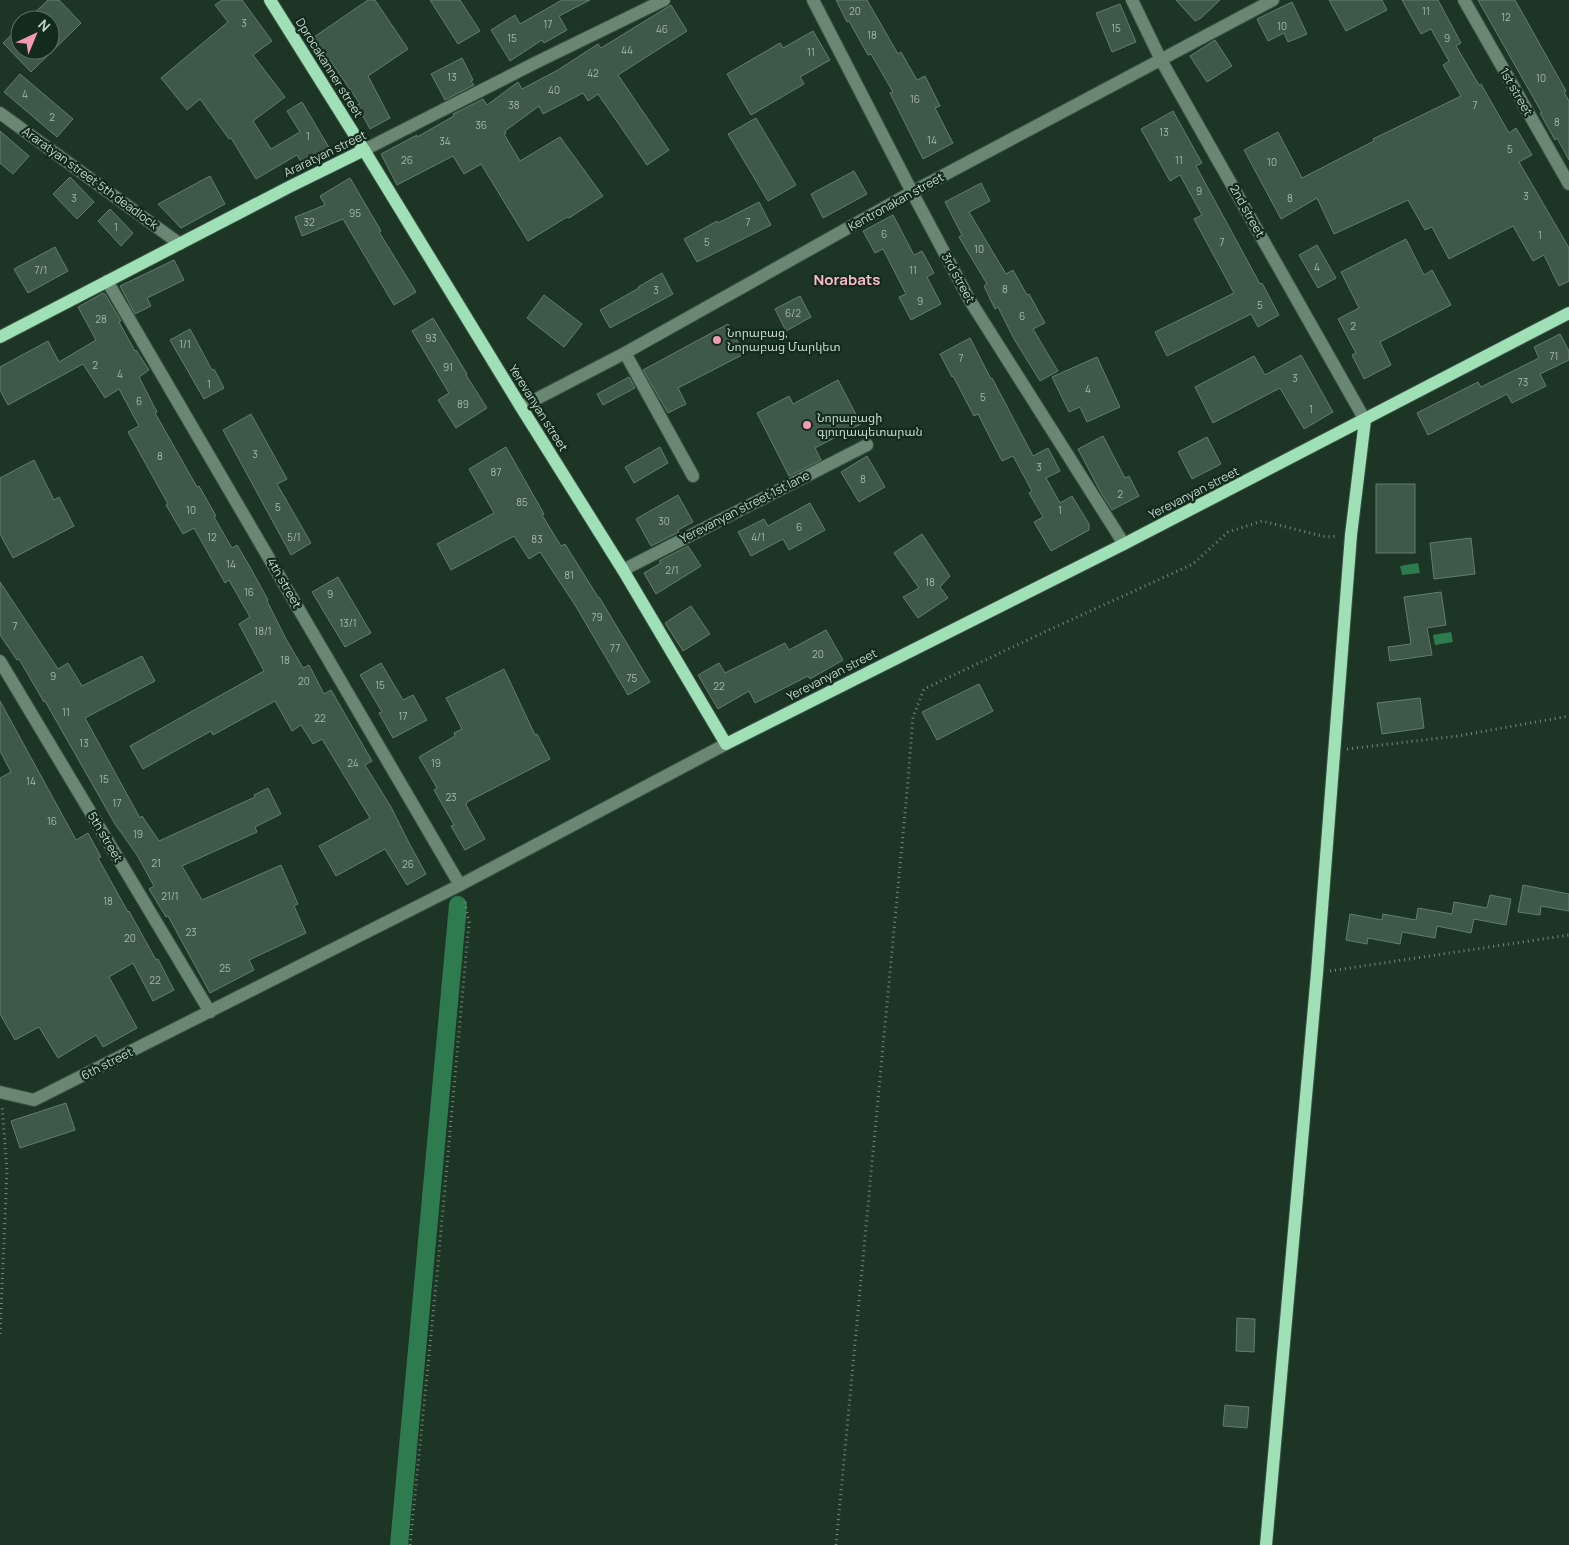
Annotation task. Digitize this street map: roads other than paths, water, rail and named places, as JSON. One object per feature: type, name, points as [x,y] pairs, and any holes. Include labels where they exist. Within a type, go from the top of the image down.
[{"type":"main road","name":"Dprocakanner street","points":[[270,0],[364,150]]},
{"type":"main road","name":"Araratyan street","points":[[0,337],[364,150]]},
{"type":"main road","name":"Yerevanyan street","points":[[364,150],[623,570],[726,744],[1124,544],[1569,314]]},
{"type":"main road","points":[[1266,1545],[1317,973],[1351,535],[1365,420]]},
{"type":"street","name":"Araratyan street","points":[[364,150],[664,0]]},
{"type":"street","name":"3rd street","points":[[813,0],[969,299],[1124,544]]},
{"type":"street","name":"2nd street","points":[[1132,0],[1161,60],[1365,420]]},
{"type":"street","name":"Kentronakan street","points":[[521,407],[625,353],[912,192],[1273,0]]},
{"type":"street","name":"1st street","points":[[1464,0],[1569,184]]},
{"type":"street","name":"Araratyan street 5th deadlock","points":[[0,113],[180,244]]},
{"type":"street","name":"4th street","points":[[107,281],[460,885]]},
{"type":"street","points":[[625,353],[693,476]]},
{"type":"street","name":"Yerevanyan street 1st lane","points":[[623,570],[867,445]]},
{"type":"street","name":"5th street","points":[[0,661],[210,1012]]},
{"type":"street","name":"6th street","points":[[0,1093],[34,1100],[460,885],[726,744]]},
{"type":"waterway","points":[[399,1545],[458,905]]},
{"type":"place","name":"Նորաբաց, Նորաբաց Մարկետ","points":[[717,340]]},
{"type":"place","name":"Նորաբացի գյուղապետարան","points":[[807,425]]},
{"type":"district","name":"Norabats","points":[[847,280]]}]
